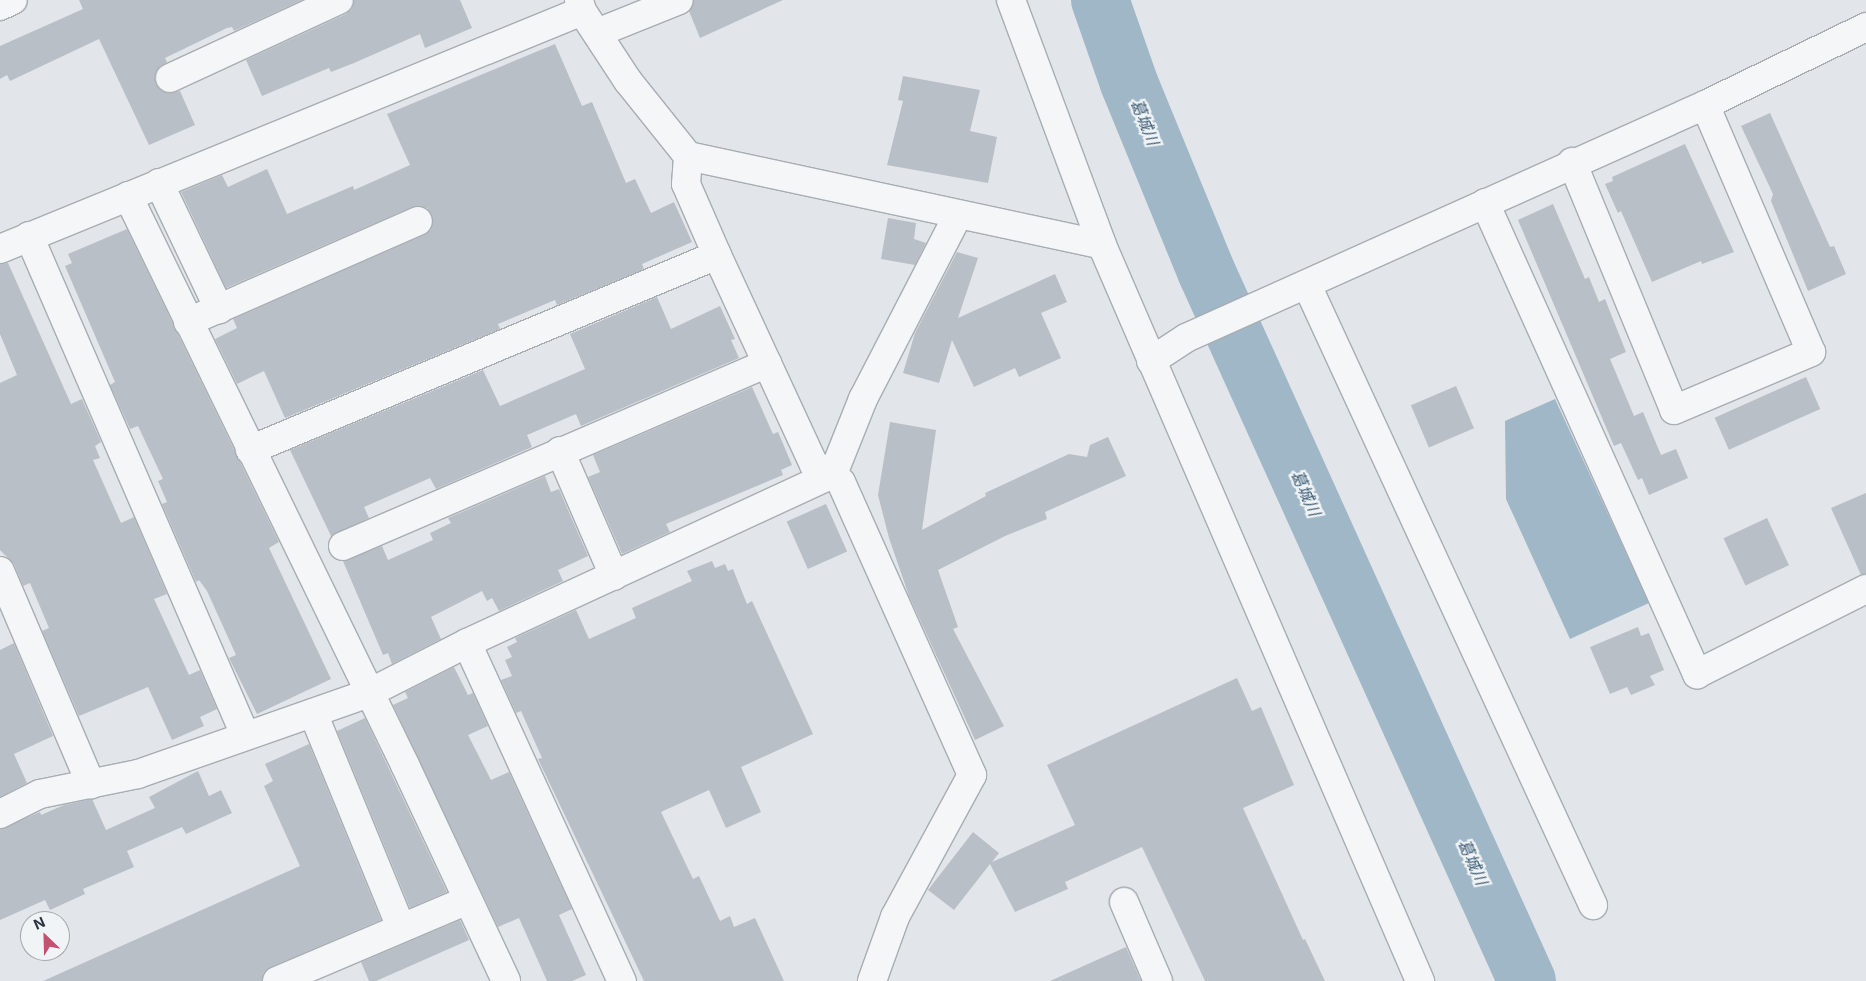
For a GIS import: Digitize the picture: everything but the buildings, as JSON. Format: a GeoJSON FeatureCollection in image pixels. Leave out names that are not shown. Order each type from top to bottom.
{"type":"FeatureCollection","features":[{"type":"Feature","properties":{"kind":"street"},"geometry":{"type":"LineString","coordinates":[[0,6],[13,0]]}},
{"type":"Feature","properties":{"kind":"street"},"geometry":{"type":"LineString","coordinates":[[170,78],[339,0]]}},
{"type":"Feature","properties":{"kind":"street"},"geometry":{"type":"LineString","coordinates":[[0,249],[159,183],[586,15],[679,0]]}},
{"type":"Feature","properties":{"kind":"street"},"geometry":{"type":"LineString","coordinates":[[1011,0],[1102,245],[1420,981]]}},
{"type":"Feature","properties":{"kind":"street"},"geometry":{"type":"LineString","coordinates":[[586,15],[653,116],[688,156],[1102,245]]}},
{"type":"Feature","properties":{"kind":"street"},"geometry":{"type":"LineString","coordinates":[[1151,361],[1186,338],[1300,288],[1572,162],[1704,105],[1866,27]]}},
{"type":"Feature","properties":{"kind":"street"},"geometry":{"type":"LineString","coordinates":[[1572,162],[1674,410],[1812,352],[1704,105]]}},
{"type":"Feature","properties":{"kind":"street"},"geometry":{"type":"LineString","coordinates":[[688,156],[686,184],[766,363],[814,465],[833,474],[841,482],[972,775],[894,917],[872,981]]}},
{"type":"Feature","properties":{"kind":"street"},"geometry":{"type":"LineString","coordinates":[[159,183],[219,309]]}},
{"type":"Feature","properties":{"kind":"street"},"geometry":{"type":"LineString","coordinates":[[128,196],[369,693],[506,981]]}},
{"type":"Feature","properties":{"kind":"street"},"geometry":{"type":"LineString","coordinates":[[1485,203],[1697,674],[1866,589]]}},
{"type":"Feature","properties":{"kind":"street"},"geometry":{"type":"LineString","coordinates":[[0,814],[40,794],[138,774],[369,693],[467,643],[833,474],[863,399],[958,215]]}},
{"type":"Feature","properties":{"kind":"street"},"geometry":{"type":"LineString","coordinates":[[188,322],[418,221]]}},
{"type":"Feature","properties":{"kind":"street"},"geometry":{"type":"LineString","coordinates":[[29,236],[245,735]]}},
{"type":"Feature","properties":{"kind":"street"},"geometry":{"type":"LineString","coordinates":[[250,450],[717,255]]}},
{"type":"Feature","properties":{"kind":"street"},"geometry":{"type":"LineString","coordinates":[[1300,288],[1593,905]]}},
{"type":"Feature","properties":{"kind":"street"},"geometry":{"type":"LineString","coordinates":[[343,546],[766,363]]}},
{"type":"Feature","properties":{"kind":"street"},"geometry":{"type":"LineString","coordinates":[[560,451],[614,576]]}},
{"type":"Feature","properties":{"kind":"street"},"geometry":{"type":"LineString","coordinates":[[0,571],[91,784]]}},
{"type":"Feature","properties":{"kind":"street"},"geometry":{"type":"LineString","coordinates":[[467,643],[622,981]]}},
{"type":"Feature","properties":{"kind":"street"},"geometry":{"type":"LineString","coordinates":[[313,713],[401,928]]}},
{"type":"Feature","properties":{"kind":"street"},"geometry":{"type":"LineString","coordinates":[[277,981],[468,900]]}},
{"type":"Feature","properties":{"kind":"street"},"geometry":{"type":"LineString","coordinates":[[1124,902],[1158,981]]}},
{"type":"Feature","properties":{"kind":"water"},"geometry":{"type":"Polygon","coordinates":[[[1555,399],[1649,603],[1570,639],[1506,499],[1505,421],[1555,399]]]}},
{"type":"Feature","properties":{"kind":"waterway","name":"葛城川"},"geometry":{"type":"LineString","coordinates":[[1100,0],[1129,83],[1207,273],[1527,981]]}}]}
